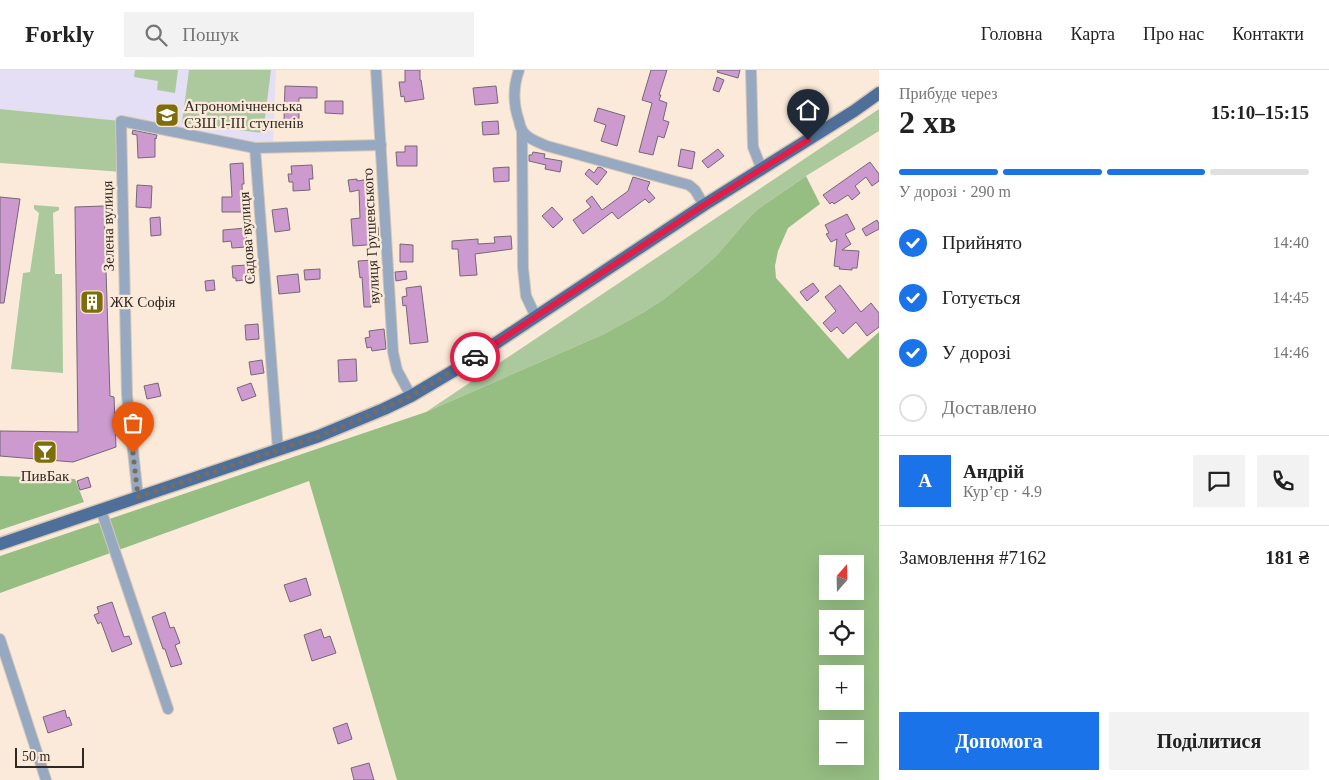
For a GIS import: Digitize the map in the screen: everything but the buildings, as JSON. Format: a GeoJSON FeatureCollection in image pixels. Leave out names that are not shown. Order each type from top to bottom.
{"type":"FeatureCollection","features":[{"type":"Feature","properties":{"kind":"main road"},"geometry":{"type":"LineString","coordinates":[[0,544],[319,436],[411,396],[460,367],[704,205],[762,170],[879,93]]}},
{"type":"Feature","properties":{"kind":"street","name":"вулиця Грушевського"},"geometry":{"type":"LineString","coordinates":[[376,70],[393,352],[397,370],[411,396]]}},
{"type":"Feature","properties":{"kind":"street"},"geometry":{"type":"LineString","coordinates":[[518,70],[514,102],[522,131],[523,268],[526,296],[536,317]]}},
{"type":"Feature","properties":{"kind":"street"},"geometry":{"type":"LineString","coordinates":[[751,70],[753,147],[762,170]]}},
{"type":"Feature","properties":{"kind":"street","name":"Зелена вулиця"},"geometry":{"type":"LineString","coordinates":[[138,497],[127,396],[121,121],[255,148]]}},
{"type":"Feature","properties":{"kind":"street"},"geometry":{"type":"LineString","coordinates":[[522,131],[527,136],[546,146],[689,185],[695,190],[704,205]]}},
{"type":"Feature","properties":{"kind":"street"},"geometry":{"type":"LineString","coordinates":[[255,148],[380,145]]}},
{"type":"Feature","properties":{"kind":"street","name":"Садова вулиця"},"geometry":{"type":"LineString","coordinates":[[255,148],[278,450]]}},
{"type":"Feature","properties":{"kind":"street"},"geometry":{"type":"LineString","coordinates":[[101,510],[168,708]]}},
{"type":"Feature","properties":{"kind":"street"},"geometry":{"type":"LineString","coordinates":[[0,639],[46,780]]}},
{"type":"Feature","properties":{"kind":"shaded area","name":"Агрономічненська СЗШ І-ІІІ ступенів"},"geometry":{"type":"Polygon","coordinates":[[[0,70],[276,70],[273,144],[255,148],[121,121],[0,109],[0,70]]]}},
{"type":"Feature","properties":{"kind":"green space"},"geometry":{"type":"Polygon","coordinates":[[[135,70],[178,70],[175,93],[157,90],[158,81],[134,77],[135,70]]]}},
{"type":"Feature","properties":{"kind":"green space"},"geometry":{"type":"Polygon","coordinates":[[[189,70],[271,70],[263,133],[182,123],[189,70]]]}},
{"type":"Feature","properties":{"kind":"green space"},"geometry":{"type":"Polygon","coordinates":[[[0,109],[121,121],[122,172],[0,163],[0,109]]]}},
{"type":"Feature","properties":{"kind":"green space"},"geometry":{"type":"Polygon","coordinates":[[[879,109],[879,131],[806,176],[758,209],[716,256],[664,299],[604,334],[426,412],[879,109]]]}},
{"type":"Feature","properties":{"kind":"green space"},"geometry":{"type":"Polygon","coordinates":[[[806,176],[820,204],[788,228],[778,251],[775,266],[776,278],[848,359],[879,332],[879,780],[397,780],[309,481],[0,593],[0,556],[426,412],[604,334],[664,299],[716,256],[758,209],[806,176]]]}},
{"type":"Feature","properties":{"kind":"green space"},"geometry":{"type":"Polygon","coordinates":[[[34,205],[59,207],[59,210],[53,213],[55,274],[62,274],[63,373],[11,369],[23,273],[30,272],[39,213],[34,209],[34,205]]]}},
{"type":"Feature","properties":{"kind":"green space"},"geometry":{"type":"Polygon","coordinates":[[[0,476],[75,479],[84,502],[0,530],[0,476]]]}},
{"type":"Feature","properties":{"kind":"way so far"},"geometry":{"type":"LineString","coordinates":[[133,453],[138,497],[319,436],[356,421],[411,396],[475,357]]}},
{"type":"Feature","properties":{"kind":"place","name":"Агрономічненська СЗШ І-ІІІ ступенів"},"geometry":{"type":"Point","coordinates":[167,115]}},
{"type":"Feature","properties":{"kind":"place","name":"ЖК Софія"},"geometry":{"type":"Point","coordinates":[92,302]}},
{"type":"Feature","properties":{"kind":"place","name":"ПивБак"},"geometry":{"type":"Point","coordinates":[45,452]}},
{"type":"Feature","properties":{"kind":"route"},"geometry":{"type":"LineString","coordinates":[[475,357],[704,205],[808,140]]}}]}
